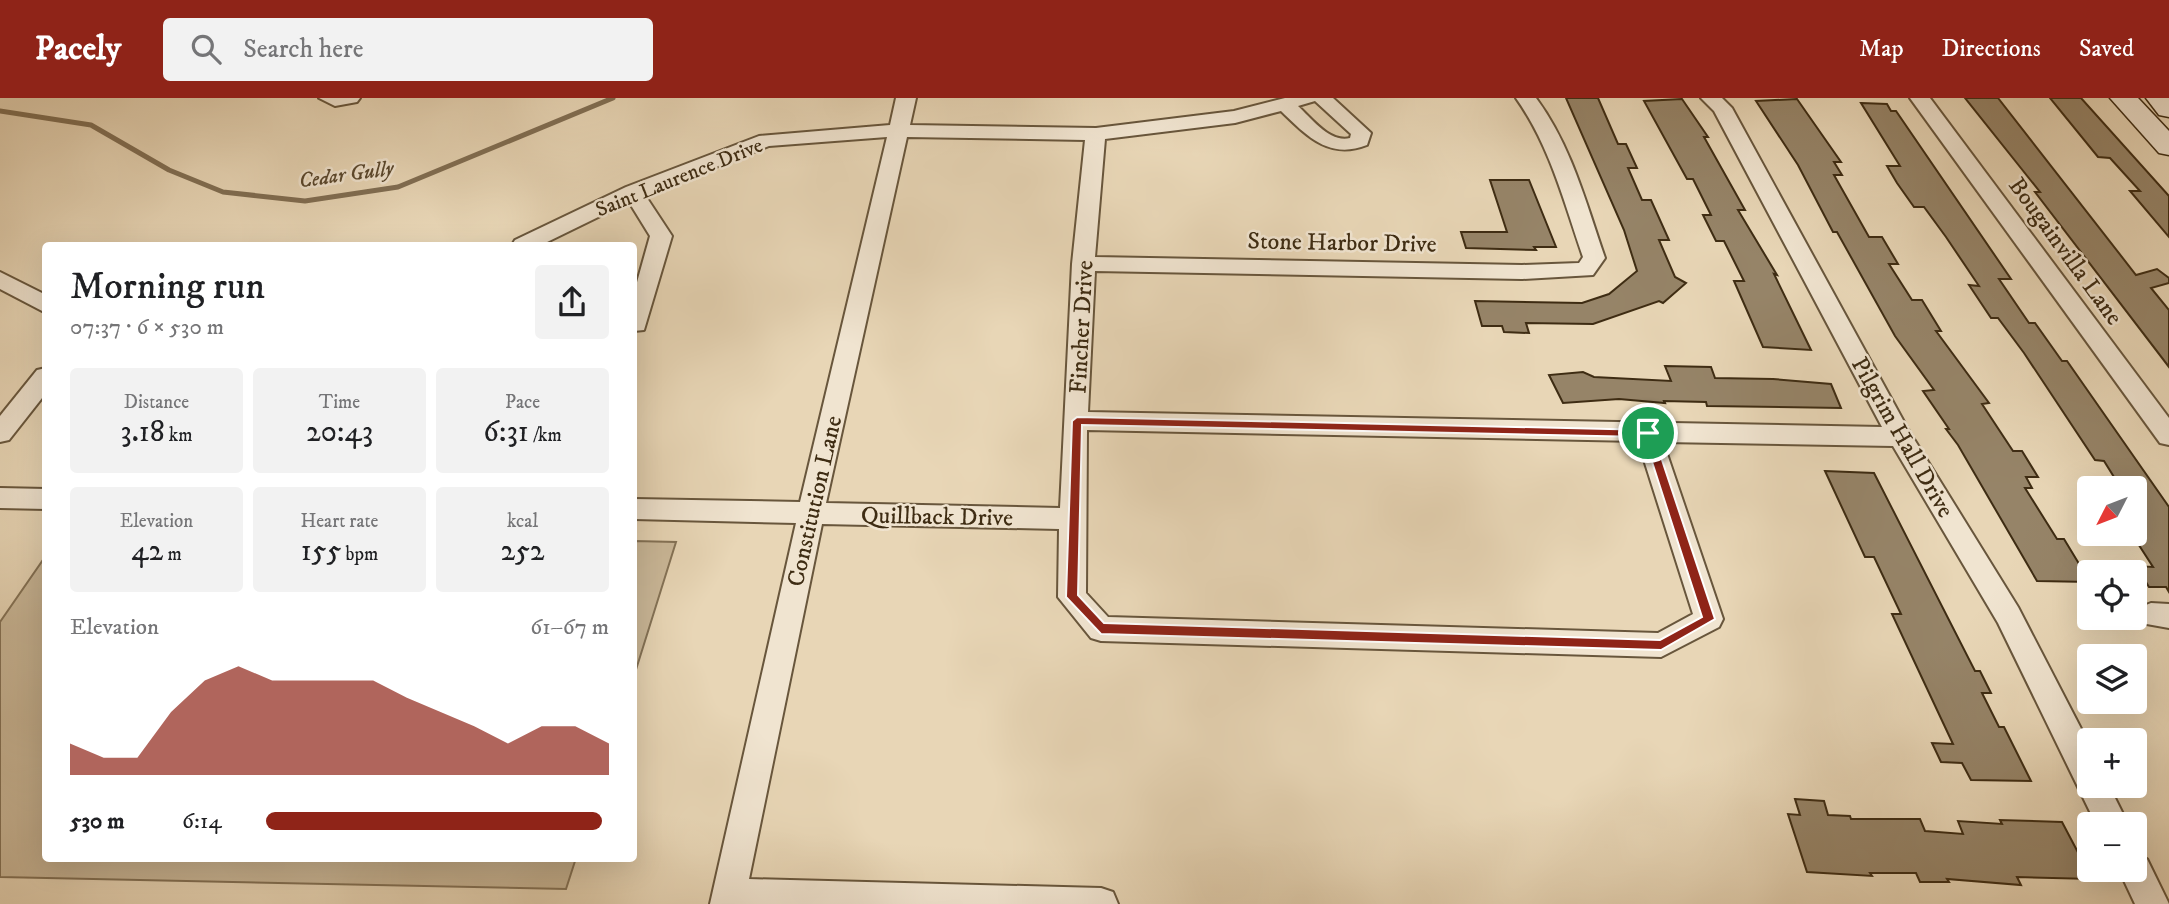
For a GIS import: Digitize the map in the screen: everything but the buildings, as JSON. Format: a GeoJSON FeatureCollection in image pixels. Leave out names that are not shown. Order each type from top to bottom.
{"type":"FeatureCollection","features":[{"type":"Feature","properties":{"kind":"main road"},"geometry":{"type":"LineString","coordinates":[[2123,98],[2169,147]]}},
{"type":"Feature","properties":{"kind":"main road"},"geometry":{"type":"LineString","coordinates":[[2159,98],[2169,109]]}},
{"type":"Feature","properties":{"kind":"street"},"geometry":{"type":"LineString","coordinates":[[329,98],[349,98]]}},
{"type":"Feature","properties":{"kind":"street","name":"Constitution Lane"},"geometry":{"type":"LineString","coordinates":[[728,900],[811,513],[906,98]]}},
{"type":"Feature","properties":{"kind":"street","name":"Saint Laurence Drive"},"geometry":{"type":"LineString","coordinates":[[529,242],[633,192],[766,140],[899,131],[1097,134],[1176,127],[1286,105],[1307,98]]}},
{"type":"Feature","properties":{"kind":"street"},"geometry":{"type":"LineString","coordinates":[[1286,105],[1328,142],[1341,146],[1360,141],[1361,133],[1322,98]]}},
{"type":"Feature","properties":{"kind":"street","name":"Stone Harbor Drive"},"geometry":{"type":"LineString","coordinates":[[1083,264],[1522,272],[1585,270],[1594,258],[1557,158],[1537,111],[1526,98]]}},
{"type":"Feature","properties":{"kind":"street","name":"Pilgrim Hall Drive"},"geometry":{"type":"LineString","coordinates":[[1712,98],[1722,108],[1900,438],[2008,615],[2077,753]]}},
{"type":"Feature","properties":{"kind":"street","name":"Bougainvilla Lane"},"geometry":{"type":"LineString","coordinates":[[1920,98],[2169,436]]}},
{"type":"Feature","properties":{"kind":"street","name":"Fincher Drive"},"geometry":{"type":"LineString","coordinates":[[1097,134],[1083,264],[1072,519],[1072,597],[1101,629],[1661,645],[1709,619],[1648,433]]}},
{"type":"Feature","properties":{"kind":"street"},"geometry":{"type":"LineString","coordinates":[[633,192],[661,236],[637,320]]}},
{"type":"Feature","properties":{"kind":"street"},"geometry":{"type":"LineString","coordinates":[[0,279],[42,303]]}},
{"type":"Feature","properties":{"kind":"street"},"geometry":{"type":"LineString","coordinates":[[0,433],[42,381]]}},
{"type":"Feature","properties":{"kind":"street"},"geometry":{"type":"LineString","coordinates":[[1077,421],[1900,438]]}},
{"type":"Feature","properties":{"kind":"street"},"geometry":{"type":"LineString","coordinates":[[0,498],[42,499]]}},
{"type":"Feature","properties":{"kind":"street","name":"Quillback Drive"},"geometry":{"type":"LineString","coordinates":[[637,509],[1072,519]]}},
{"type":"Feature","properties":{"kind":"street"},"geometry":{"type":"LineString","coordinates":[[2141,882],[2152,904]]}},
{"type":"Feature","properties":{"kind":"street"},"geometry":{"type":"LineString","coordinates":[[728,900],[1101,904]]}},
{"type":"Feature","properties":{"kind":"shaded area"},"geometry":{"type":"Polygon","coordinates":[[[637,541],[676,542],[637,666],[637,541]]]}},
{"type":"Feature","properties":{"kind":"shaded area"},"geometry":{"type":"Polygon","coordinates":[[[42,561],[42,862],[575,862],[566,889],[0,877],[0,622],[42,561]]]}},
{"type":"Feature","properties":{"kind":"waterway","name":"Cedar Gully"},"geometry":{"type":"LineString","coordinates":[[0,111],[91,125],[169,170],[223,192],[305,201],[398,187],[613,98]]}},
{"type":"Feature","properties":{"kind":"route"},"geometry":{"type":"LineString","coordinates":[[1077,421],[1648,433],[1709,619],[1661,645],[1101,629],[1072,597],[1072,519],[1077,421]]}}]}
